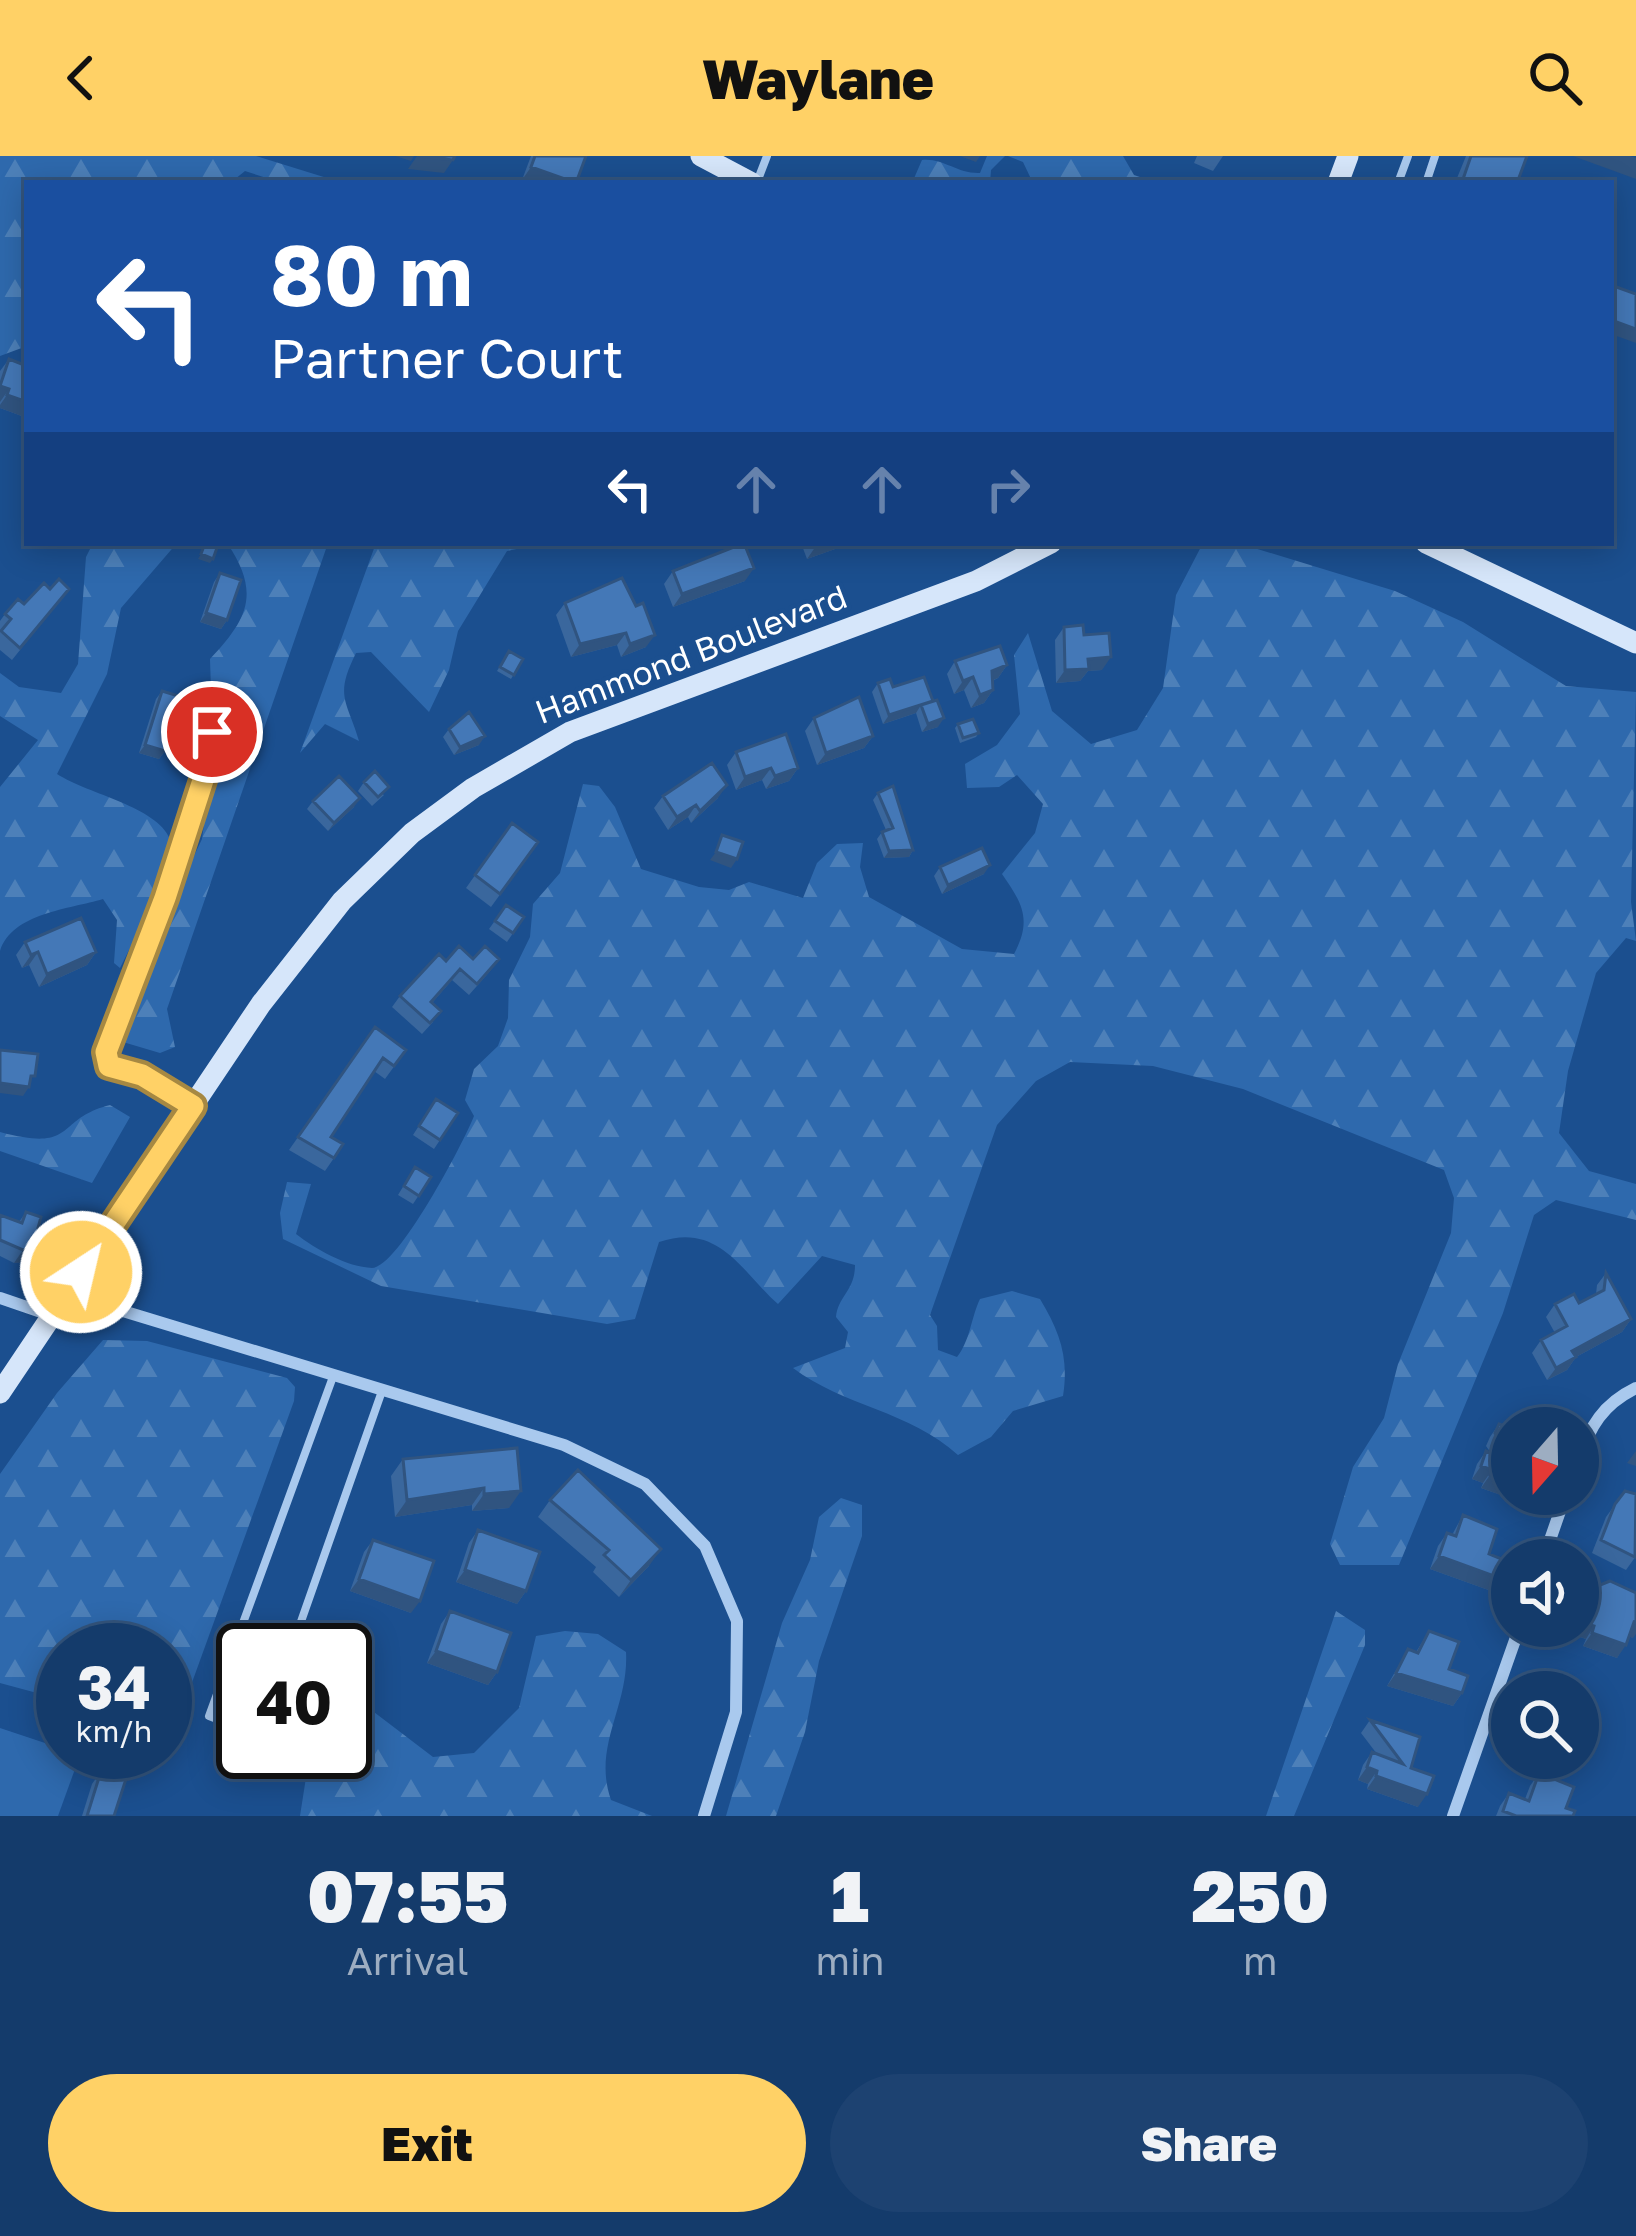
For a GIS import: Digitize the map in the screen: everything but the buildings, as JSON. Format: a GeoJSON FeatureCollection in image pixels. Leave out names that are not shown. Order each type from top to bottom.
{"type":"FeatureCollection","features":[{"type":"Feature","properties":{"kind":"street"},"geometry":{"type":"LineString","coordinates":[[700,156],[748,180]]}},
{"type":"Feature","properties":{"kind":"street","name":"Hammond Boulevard"},"geometry":{"type":"LineString","coordinates":[[0,1393],[262,1004],[342,901],[412,833],[473,788],[570,731],[976,580],[1045,546]]}},
{"type":"Feature","properties":{"kind":"street"},"geometry":{"type":"LineString","coordinates":[[1432,546],[1636,643]]}},
{"type":"Feature","properties":{"kind":"street"},"geometry":{"type":"LineString","coordinates":[[105,1066],[142,1075],[193,1106]]}},
{"type":"Feature","properties":{"kind":"street"},"geometry":{"type":"LineString","coordinates":[[65,1294],[564,1445],[645,1484],[705,1546],[736,1621],[736,1712],[704,1816]]}},
{"type":"Feature","properties":{"kind":"street"},"geometry":{"type":"LineString","coordinates":[[0,1298],[50,1315]]}},
{"type":"Feature","properties":{"kind":"street"},"geometry":{"type":"LineString","coordinates":[[1599,1416],[1610,1402],[1636,1388]]}},
{"type":"Feature","properties":{"kind":"street"},"geometry":{"type":"LineString","coordinates":[[1453,1816],[1513,1647]]}},
{"type":"Feature","properties":{"kind":"lane"},"geometry":{"type":"LineString","coordinates":[[105,1066],[108,1041],[165,898],[205,774],[212,732]]}},
{"type":"Feature","properties":{"kind":"lane"},"geometry":{"type":"LineString","coordinates":[[242,1623],[334,1372]]}},
{"type":"Feature","properties":{"kind":"lane"},"geometry":{"type":"LineString","coordinates":[[300,1623],[383,1388]]}},
{"type":"Feature","properties":{"kind":"lane"},"geometry":{"type":"LineString","coordinates":[[216,1694],[208,1716],[216,1719]]}},
{"type":"Feature","properties":{"kind":"green space"},"geometry":{"type":"Polygon","coordinates":[[[0,156],[256,156],[333,180],[273,180],[245,171],[234,180],[24,180],[24,347],[0,356],[0,156]]]}},
{"type":"Feature","properties":{"kind":"green space"},"geometry":{"type":"Polygon","coordinates":[[[987,156],[1005,156],[991,170],[990,180],[913,180],[922,160],[980,173],[987,156]]]}},
{"type":"Feature","properties":{"kind":"green space"},"geometry":{"type":"Polygon","coordinates":[[[1008,156],[1123,156],[1134,175],[1148,180],[1032,180],[1023,162],[1008,156]]]}},
{"type":"Feature","properties":{"kind":"green space"},"geometry":{"type":"Polygon","coordinates":[[[92,546],[174,546],[121,608],[107,674],[57,774],[137,809],[170,839],[142,924],[120,968],[114,963],[117,920],[103,899],[29,920],[7,938],[0,951],[0,787],[38,740],[0,716],[0,673],[19,687],[61,693],[78,664],[86,557],[92,546]]]}},
{"type":"Feature","properties":{"kind":"green space"},"geometry":{"type":"Polygon","coordinates":[[[229,546],[327,546],[167,1009],[175,1047],[160,1053],[123,1042],[148,954],[202,839],[219,714],[211,689],[210,659],[233,631],[246,605],[238,561],[229,546]]]}},
{"type":"Feature","properties":{"kind":"green space"},"geometry":{"type":"Polygon","coordinates":[[[375,546],[531,546],[507,551],[458,631],[449,670],[429,712],[371,652],[356,653],[344,689],[359,741],[325,724],[300,753],[375,546]]]}},
{"type":"Feature","properties":{"kind":"green space"},"geometry":{"type":"Polygon","coordinates":[[[1201,546],[1248,546],[1395,591],[1463,622],[1566,686],[1636,692],[1631,902],[1636,941],[1626,938],[1596,973],[1568,1071],[1559,1133],[1589,1171],[1636,1184],[1636,1220],[1556,1200],[1534,1215],[1503,1313],[1399,1565],[1340,1565],[1330,1544],[1353,1467],[1384,1418],[1398,1364],[1451,1233],[1454,1198],[1444,1170],[1243,1089],[1153,1066],[1070,1062],[1036,1081],[997,1125],[930,1315],[937,1326],[938,1350],[957,1357],[980,1299],[1012,1291],[1040,1299],[1061,1346],[1063,1396],[1013,1411],[991,1437],[958,1455],[919,1428],[793,1368],[845,1348],[848,1332],[836,1317],[855,1265],[822,1256],[778,1304],[714,1244],[680,1237],[659,1242],[635,1319],[607,1324],[381,1286],[283,1239],[280,1213],[287,1182],[311,1184],[296,1234],[342,1261],[372,1268],[383,1263],[413,1227],[474,1116],[465,1100],[474,1069],[498,1046],[508,1018],[509,980],[530,937],[533,904],[560,873],[583,784],[599,786],[615,807],[641,869],[699,887],[729,890],[749,882],[803,898],[817,863],[837,844],[863,843],[860,867],[869,897],[962,949],[1014,954],[1023,931],[1023,912],[1002,874],[1035,833],[1043,804],[1017,775],[999,787],[967,788],[965,764],[997,745],[1020,714],[1014,655],[1028,633],[1052,711],[1091,744],[1137,730],[1163,688],[1176,595],[1201,546]]]}},
{"type":"Feature","properties":{"kind":"green space"},"geometry":{"type":"Polygon","coordinates":[[[110,1105],[130,1117],[92,1183],[0,1151],[0,1132],[42,1139],[110,1105]]]}},
{"type":"Feature","properties":{"kind":"green space"},"geometry":{"type":"Polygon","coordinates":[[[103,1340],[147,1341],[287,1378],[295,1387],[294,1401],[192,1682],[192,1623],[36,1623],[36,1693],[0,1683],[0,1474],[57,1393],[103,1340]]]}},
{"type":"Feature","properties":{"kind":"green space"},"geometry":{"type":"Polygon","coordinates":[[[841,1498],[862,1505],[862,1536],[819,1661],[805,1732],[776,1816],[726,1816],[782,1623],[810,1560],[819,1517],[841,1498]]]}},
{"type":"Feature","properties":{"kind":"green space"},"geometry":{"type":"Polygon","coordinates":[[[1336,1611],[1365,1630],[1365,1645],[1294,1816],[1266,1816],[1336,1611]]]}},
{"type":"Feature","properties":{"kind":"green space"},"geometry":{"type":"Polygon","coordinates":[[[565,1631],[598,1634],[626,1652],[606,1780],[611,1800],[652,1816],[300,1816],[306,1779],[372,1779],[372,1711],[433,1757],[474,1753],[519,1708],[536,1636],[565,1631]]]}},
{"type":"Feature","properties":{"kind":"green space"},"geometry":{"type":"Polygon","coordinates":[[[0,1728],[36,1740],[36,1779],[71,1779],[58,1816],[0,1816],[0,1728]]]}},
{"type":"Feature","properties":{"kind":"route"},"geometry":{"type":"LineString","coordinates":[[81,1272],[193,1106],[142,1075],[109,1066],[106,1052],[165,898],[205,774],[212,732]]}}]}
